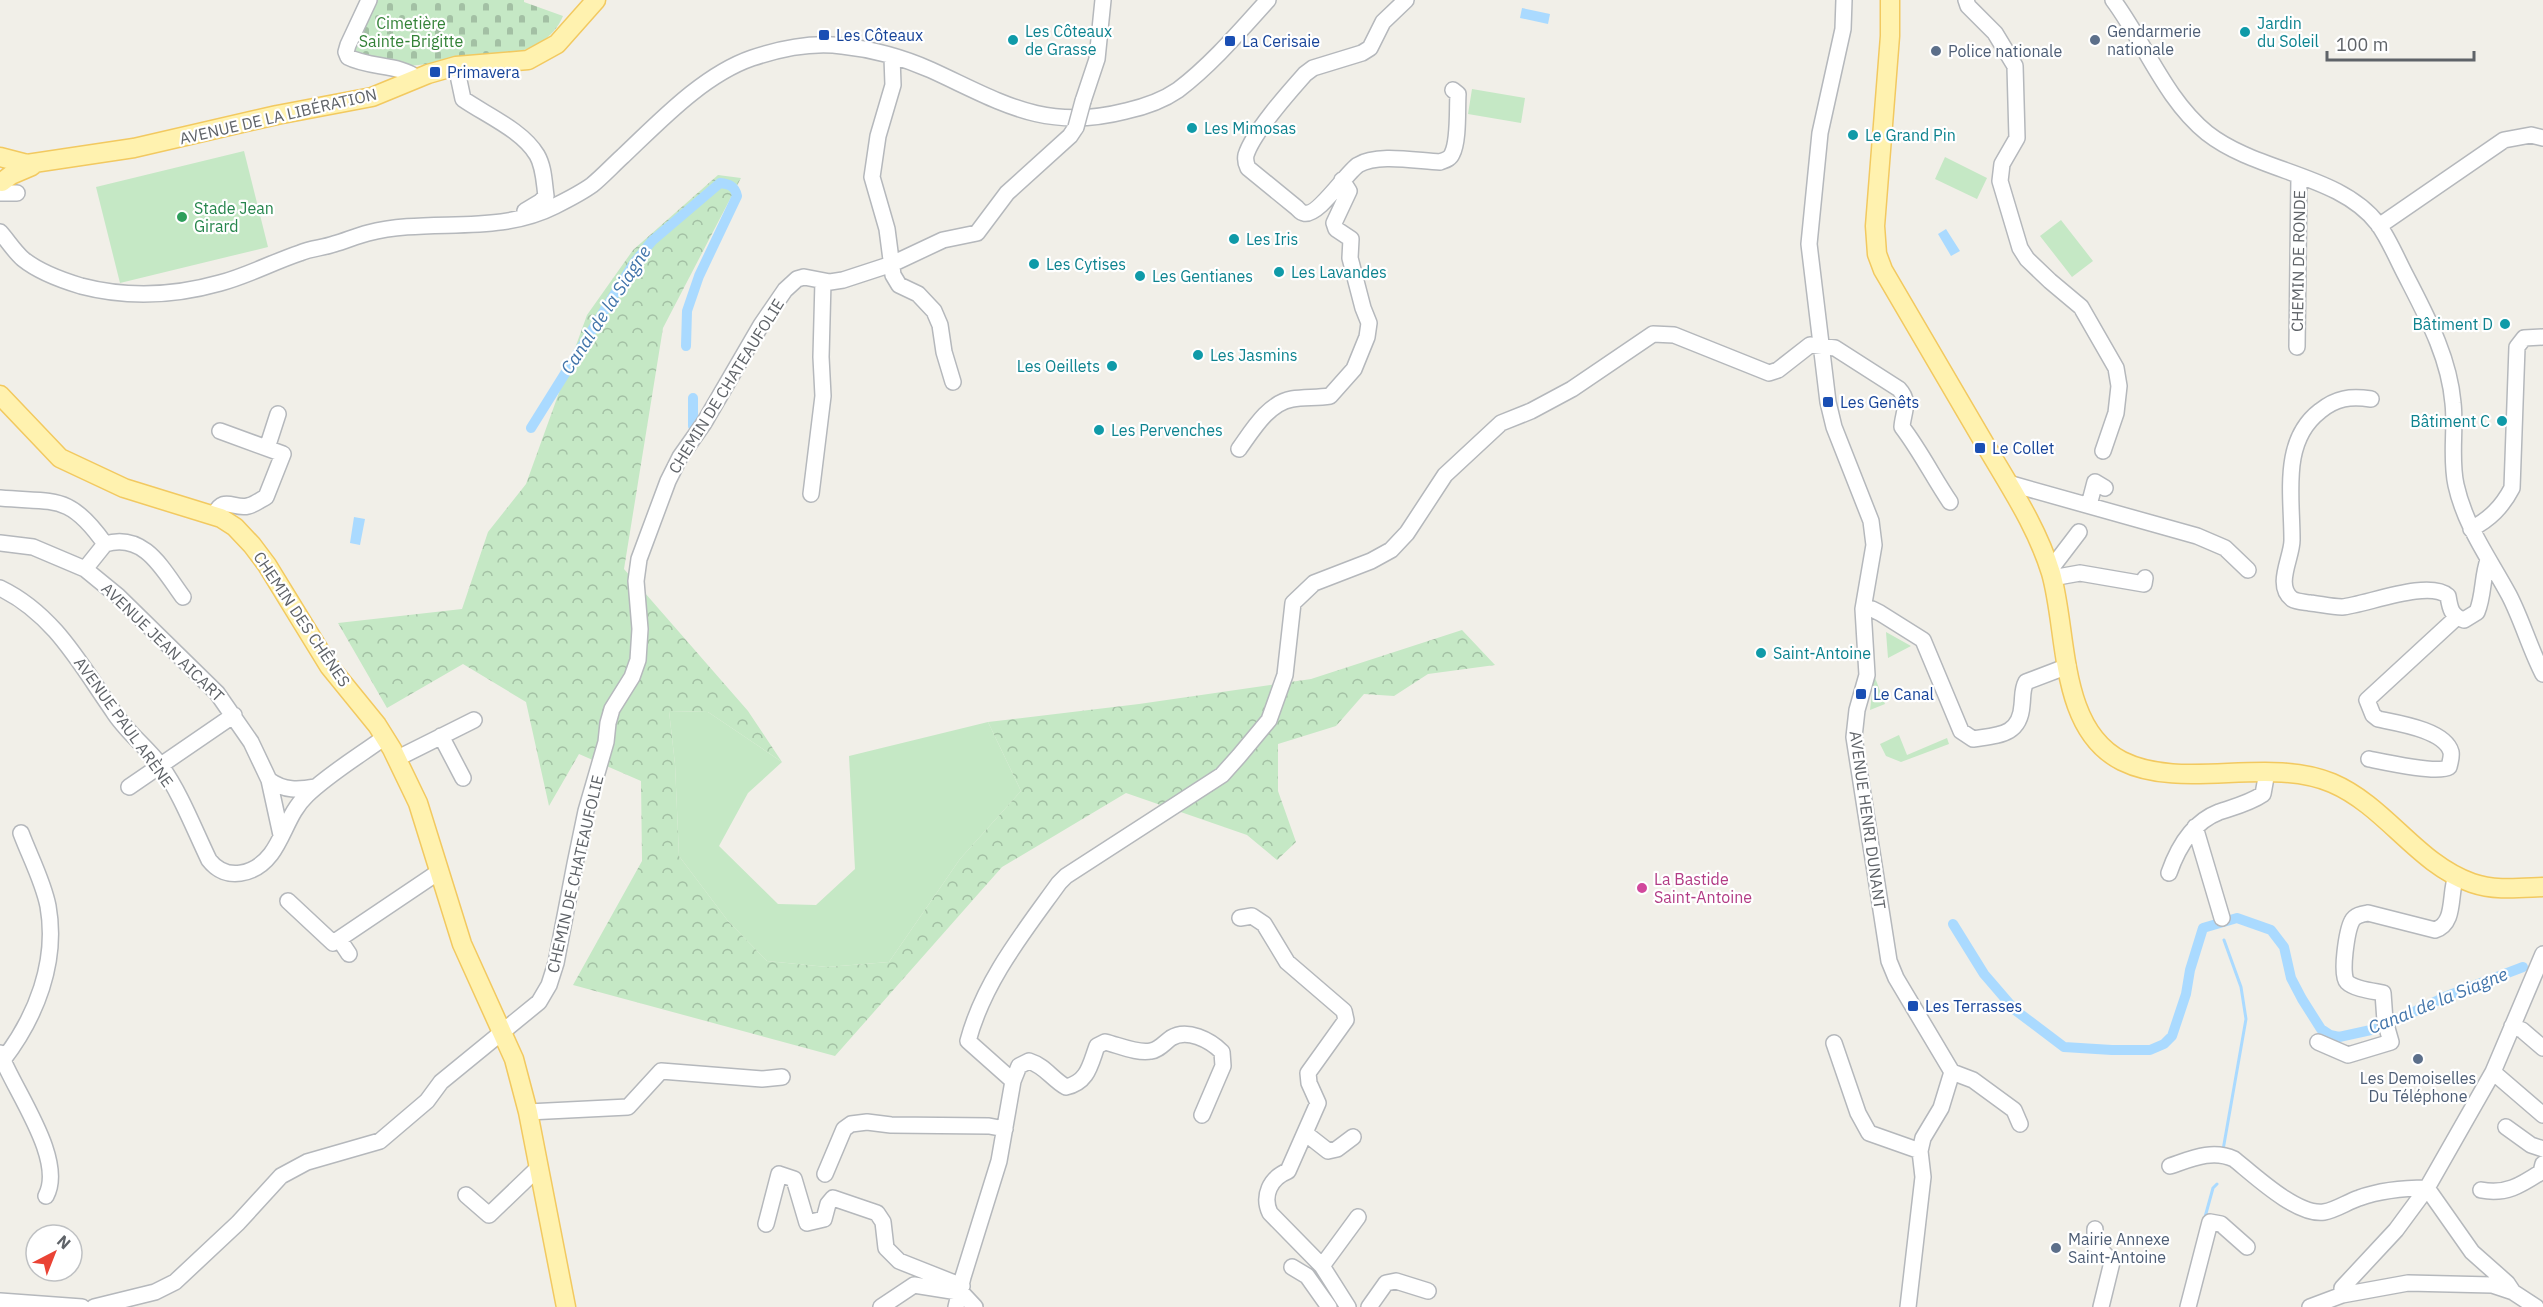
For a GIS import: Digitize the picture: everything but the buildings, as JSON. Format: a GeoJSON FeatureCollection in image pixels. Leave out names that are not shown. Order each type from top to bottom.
{"type":"FeatureCollection","features":[{"type":"Feature","properties":{"kind":"main road","name":"AVENUE DE LA LIBÉRATION"},"geometry":{"type":"LineString","coordinates":[[0,159],[18,163],[40,163],[134,148],[277,115],[372,97],[417,78],[456,66],[517,62],[539,56],[557,44],[596,0]]}},
{"type":"Feature","properties":{"kind":"main road"},"geometry":{"type":"LineString","coordinates":[[1892,2],[1875,226],[1877,254],[1883,270],[2039,539],[2051,574],[2075,702],[2083,722],[2099,745],[2120,760],[2160,772],[2267,772],[2311,776],[2350,792],[2372,807],[2432,860],[2456,876],[2486,887],[2543,887]]}},
{"type":"Feature","properties":{"kind":"main road"},"geometry":{"type":"LineString","coordinates":[[0,159],[5,189]]}},
{"type":"Feature","properties":{"kind":"main road","name":"AVENUE DE LA LIBÉRATION"},"geometry":{"type":"LineString","coordinates":[[5,189],[11,175],[40,163]]}},
{"type":"Feature","properties":{"kind":"main road"},"geometry":{"type":"LineString","coordinates":[[0,395],[60,458],[124,488],[224,520]]}},
{"type":"Feature","properties":{"kind":"main road","name":"CHEMIN DES CHÊNES"},"geometry":{"type":"LineString","coordinates":[[224,520],[252,545],[267,565],[329,666],[385,737],[398,758],[418,803],[462,944],[514,1059],[528,1112],[566,1307]]}},
{"type":"Feature","properties":{"kind":"street"},"geometry":{"type":"LineString","coordinates":[[369,0],[348,45],[346,52],[348,57],[383,68],[404,70],[417,78]]}},
{"type":"Feature","properties":{"kind":"street","name":"CHEMIN DE CHATEAUFOLIE"},"geometry":{"type":"LineString","coordinates":[[94,1307],[155,1292],[175,1282],[238,1223],[280,1176],[307,1161],[380,1141],[427,1101],[441,1082],[539,1002],[549,985],[586,811],[606,742],[612,709],[632,677],[638,660],[640,629],[636,581],[639,559],[668,481],[680,457],[704,423],[760,326],[785,290],[797,279],[804,277],[824,281],[843,280],[892,264],[944,240],[977,233],[1007,193],[1070,136],[1076,127],[1097,59],[1103,0]]}},
{"type":"Feature","properties":{"kind":"street"},"geometry":{"type":"LineString","coordinates":[[2,232],[26,261],[42,271],[71,283],[137,296],[174,293],[221,283],[304,251],[331,246],[368,233],[398,228],[495,223],[531,217],[592,185],[715,75],[756,57],[801,46],[841,45],[928,68],[991,100],[1033,114],[1071,119],[1103,117],[1148,106],[1176,91],[1207,64],[1268,0]]}},
{"type":"Feature","properties":{"kind":"street"},"geometry":{"type":"LineString","coordinates":[[1406,0],[1383,22],[1370,48],[1362,53],[1313,68],[1305,74],[1266,122],[1246,153],[1245,162],[1248,168],[1304,213],[1311,213],[1342,180],[1367,160],[1440,162],[1448,159],[1453,153],[1458,94],[1453,90]]}},
{"type":"Feature","properties":{"kind":"street","name":"AVENUE HENRI DUNANT"},"geometry":{"type":"LineString","coordinates":[[1844,0],[1844,29],[1820,133],[1809,244],[1822,361],[1834,427],[1871,521],[1873,533],[1872,564],[1863,609],[1867,675],[1854,724],[1854,737],[1889,961],[1896,978],[1952,1072]]}},
{"type":"Feature","properties":{"kind":"street"},"geometry":{"type":"LineString","coordinates":[[1966,0],[1968,6],[1995,33],[2015,66],[2017,138],[2002,164],[2000,181],[2020,248],[2027,259],[2081,307],[2116,368],[2119,386],[2116,413],[2103,451]]}},
{"type":"Feature","properties":{"kind":"street"},"geometry":{"type":"LineString","coordinates":[[2113,0],[2172,94],[2190,117],[2208,134],[2259,163],[2299,176],[2354,201],[2379,226],[2433,332],[2448,370],[2454,406],[2456,484],[2471,529],[2510,596],[2543,674]]}},
{"type":"Feature","properties":{"kind":"street"},"geometry":{"type":"LineString","coordinates":[[892,57],[893,85],[878,136],[872,177],[886,229],[893,274],[899,285],[918,294],[934,311],[940,325],[944,352],[954,382]]}},
{"type":"Feature","properties":{"kind":"street"},"geometry":{"type":"LineString","coordinates":[[456,66],[463,99],[510,128],[536,154],[543,172],[546,196],[532,208],[495,223]]}},
{"type":"Feature","properties":{"kind":"street"},"geometry":{"type":"LineString","coordinates":[[2379,226],[2504,140],[2531,135],[2543,138]]}},
{"type":"Feature","properties":{"kind":"street","name":"CHEMIN DE RONDE"},"geometry":{"type":"LineString","coordinates":[[2297,347],[2299,176]]}},
{"type":"Feature","properties":{"kind":"street"},"geometry":{"type":"LineString","coordinates":[[1239,449],[1254,427],[1272,409],[1290,400],[1330,396],[1354,369],[1367,337],[1369,323],[1350,258],[1351,239],[1336,229],[1334,223],[1349,191],[1342,180]]}},
{"type":"Feature","properties":{"kind":"street"},"geometry":{"type":"LineString","coordinates":[[811,494],[823,396],[821,357],[824,281]]}},
{"type":"Feature","properties":{"kind":"street"},"geometry":{"type":"LineString","coordinates":[[1013,1081],[968,1041],[974,1021],[1004,958],[1066,876],[1222,775],[1269,720],[1284,675],[1293,603],[1314,583],[1371,561],[1391,550],[1407,533],[1445,475],[1501,423],[1531,411],[1572,389],[1653,334],[1674,335],[1769,373],[1778,370],[1810,345],[1835,348],[1899,388],[1904,394],[1906,409],[1902,427],[1928,463],[1930,472],[1950,502]]}},
{"type":"Feature","properties":{"kind":"street"},"geometry":{"type":"LineString","coordinates":[[2471,529],[2488,520],[2506,500],[2512,488],[2517,346],[2524,338],[2543,337]]}},
{"type":"Feature","properties":{"kind":"street"},"geometry":{"type":"LineString","coordinates":[[2371,399],[2342,398],[2329,404],[2309,421],[2298,435],[2290,489],[2291,555],[2284,578],[2284,586],[2292,599],[2299,602],[2342,607],[2377,598],[2437,590],[2448,596],[2451,612],[2456,618],[2464,620],[2477,612],[2483,589],[2483,572],[2488,560]]}},
{"type":"Feature","properties":{"kind":"street"},"geometry":{"type":"LineString","coordinates":[[267,448],[278,414]]}},
{"type":"Feature","properties":{"kind":"street"},"geometry":{"type":"LineString","coordinates":[[220,431],[283,454],[266,497],[246,507],[227,503],[217,508],[224,520]]}},
{"type":"Feature","properties":{"kind":"street"},"geometry":{"type":"LineString","coordinates":[[2089,505],[2095,482],[2105,488]]}},
{"type":"Feature","properties":{"kind":"street"},"geometry":{"type":"LineString","coordinates":[[2008,483],[2197,536],[2224,548],[2248,570]]}},
{"type":"Feature","properties":{"kind":"street"},"geometry":{"type":"LineString","coordinates":[[0,498],[50,501],[68,505],[105,544]]}},
{"type":"Feature","properties":{"kind":"street"},"geometry":{"type":"LineString","coordinates":[[2051,574],[2079,532]]}},
{"type":"Feature","properties":{"kind":"street"},"geometry":{"type":"LineString","coordinates":[[86,569],[105,544],[124,542],[143,547],[183,597]]}},
{"type":"Feature","properties":{"kind":"street","name":"AVENUE JEAN AICART"},"geometry":{"type":"LineString","coordinates":[[0,543],[33,547],[86,569],[118,596],[217,693],[234,715],[269,780],[281,835]]}},
{"type":"Feature","properties":{"kind":"street"},"geometry":{"type":"LineString","coordinates":[[2051,574],[2080,573],[2145,584],[2145,578]]}},
{"type":"Feature","properties":{"kind":"street"},"geometry":{"type":"LineString","coordinates":[[2483,589],[2499,578]]}},
{"type":"Feature","properties":{"kind":"street","name":"AVENUE PAUL ARÈNE"},"geometry":{"type":"LineString","coordinates":[[0,588],[49,621],[114,713],[161,766],[180,799],[209,860],[216,869],[237,874],[247,872],[269,856],[281,835]]}},
{"type":"Feature","properties":{"kind":"street"},"geometry":{"type":"LineString","coordinates":[[1863,609],[1872,609],[1923,639],[1961,731],[1973,739],[2003,734],[2011,730],[2018,724],[2022,714],[2026,682],[2068,666]]}},
{"type":"Feature","properties":{"kind":"street"},"geometry":{"type":"LineString","coordinates":[[2369,759],[2403,766],[2424,766],[2435,770],[2445,770],[2450,767],[2451,754],[2448,746],[2420,729],[2378,719],[2373,716],[2367,700],[2456,618]]}},
{"type":"Feature","properties":{"kind":"street"},"geometry":{"type":"LineString","coordinates":[[129,787],[234,715]]}},
{"type":"Feature","properties":{"kind":"street"},"geometry":{"type":"LineString","coordinates":[[398,758],[474,720]]}},
{"type":"Feature","properties":{"kind":"street"},"geometry":{"type":"LineString","coordinates":[[441,736],[463,778]]}},
{"type":"Feature","properties":{"kind":"street"},"geometry":{"type":"LineString","coordinates":[[281,835],[295,809],[316,787],[385,737]]}},
{"type":"Feature","properties":{"kind":"street"},"geometry":{"type":"LineString","coordinates":[[2169,873],[2174,859],[2195,827],[2216,814],[2256,799],[2263,794],[2267,772]]}},
{"type":"Feature","properties":{"kind":"street"},"geometry":{"type":"LineString","coordinates":[[269,780],[279,788],[292,790],[316,787]]}},
{"type":"Feature","properties":{"kind":"street"},"geometry":{"type":"LineString","coordinates":[[2195,827],[2222,918]]}},
{"type":"Feature","properties":{"kind":"street"},"geometry":{"type":"LineString","coordinates":[[21,833],[48,906],[48,956],[35,1008],[18,1040],[1,1057],[29,1112],[46,1154],[51,1170],[46,1196]]}},
{"type":"Feature","properties":{"kind":"street"},"geometry":{"type":"LineString","coordinates":[[288,901],[333,943],[440,872]]}},
{"type":"Feature","properties":{"kind":"street"},"geometry":{"type":"LineString","coordinates":[[2318,1042],[2348,1055],[2391,1042],[2386,1026],[2383,993],[2349,984],[2344,978],[2343,970],[2352,921],[2360,914],[2368,913],[2435,930],[2442,928],[2448,922],[2456,876]]}},
{"type":"Feature","properties":{"kind":"street"},"geometry":{"type":"LineString","coordinates":[[1240,918],[1252,916],[1264,924],[1287,962],[1344,1011],[1346,1020],[1308,1073],[1309,1083],[1318,1103],[1288,1171],[1280,1174],[1268,1189],[1265,1202],[1270,1213],[1322,1266],[1348,1307]]}},
{"type":"Feature","properties":{"kind":"street"},"geometry":{"type":"LineString","coordinates":[[339,939],[349,954]]}},
{"type":"Feature","properties":{"kind":"street"},"geometry":{"type":"LineString","coordinates":[[2342,1295],[2342,1288],[2396,1230],[2427,1188],[2493,1072],[2543,954]]}},
{"type":"Feature","properties":{"kind":"street"},"geometry":{"type":"LineString","coordinates":[[2512,1026],[2522,1030],[2543,1048]]}},
{"type":"Feature","properties":{"kind":"street"},"geometry":{"type":"LineString","coordinates":[[960,1295],[999,1161],[1013,1081],[1019,1066],[1029,1061],[1041,1065],[1055,1081],[1066,1087],[1075,1085],[1086,1077],[1097,1046],[1104,1042],[1149,1052],[1156,1050],[1173,1036],[1188,1034],[1212,1042],[1222,1052],[1223,1066],[1202,1114]]}},
{"type":"Feature","properties":{"kind":"street"},"geometry":{"type":"LineString","coordinates":[[1834,1043],[1858,1113],[1869,1133],[1920,1151]]}},
{"type":"Feature","properties":{"kind":"street"},"geometry":{"type":"LineString","coordinates":[[528,1112],[628,1107],[661,1071],[762,1079],[782,1077]]}},
{"type":"Feature","properties":{"kind":"street"},"geometry":{"type":"LineString","coordinates":[[1908,1307],[1923,1177],[1920,1151],[1923,1138],[1941,1108],[1952,1072],[1973,1080],[2014,1110],[2020,1124]]}},
{"type":"Feature","properties":{"kind":"street"},"geometry":{"type":"LineString","coordinates":[[2493,1072],[2543,1115]]}},
{"type":"Feature","properties":{"kind":"street"},"geometry":{"type":"LineString","coordinates":[[825,1174],[844,1129],[851,1124],[867,1122],[891,1125],[989,1126],[1005,1129]]}},
{"type":"Feature","properties":{"kind":"street"},"geometry":{"type":"LineString","coordinates":[[2506,1127],[2531,1145],[2543,1149]]}},
{"type":"Feature","properties":{"kind":"street"},"geometry":{"type":"LineString","coordinates":[[1305,1133],[1328,1151],[1337,1149],[1353,1137]]}},
{"type":"Feature","properties":{"kind":"street"},"geometry":{"type":"LineString","coordinates":[[2170,1166],[2205,1155],[2225,1155],[2234,1159],[2284,1198],[2316,1212],[2332,1210],[2358,1198],[2387,1191],[2427,1188]]}},
{"type":"Feature","properties":{"kind":"street"},"geometry":{"type":"LineString","coordinates":[[466,1195],[489,1215],[539,1167]]}},
{"type":"Feature","properties":{"kind":"street"},"geometry":{"type":"LineString","coordinates":[[2481,1190],[2500,1192],[2514,1189],[2542,1170]]}},
{"type":"Feature","properties":{"kind":"street"},"geometry":{"type":"LineString","coordinates":[[766,1224],[779,1174],[788,1175],[794,1179],[807,1223],[824,1220],[828,1204],[833,1198],[877,1213],[883,1222],[886,1248],[899,1261],[960,1295],[975,1307]]}},
{"type":"Feature","properties":{"kind":"street"},"geometry":{"type":"LineString","coordinates":[[2427,1188],[2472,1251],[2507,1283],[2513,1292]]}},
{"type":"Feature","properties":{"kind":"street"},"geometry":{"type":"LineString","coordinates":[[1322,1266],[1358,1216]]}},
{"type":"Feature","properties":{"kind":"street"},"geometry":{"type":"LineString","coordinates":[[2188,1307],[2210,1222],[2221,1224],[2247,1247]]}},
{"type":"Feature","properties":{"kind":"street"},"geometry":{"type":"LineString","coordinates":[[2095,1229],[2095,1244],[2112,1262],[2100,1307]]}},
{"type":"Feature","properties":{"kind":"street"},"geometry":{"type":"LineString","coordinates":[[1292,1267],[1307,1276],[1329,1307]]}},
{"type":"Feature","properties":{"kind":"street"},"geometry":{"type":"LineString","coordinates":[[1373,1306],[1386,1283],[1396,1281],[1428,1291]]}},
{"type":"Feature","properties":{"kind":"street"},"geometry":{"type":"LineString","coordinates":[[2310,1307],[2342,1295],[2408,1283],[2492,1285],[2513,1292],[2536,1307]]}},
{"type":"Feature","properties":{"kind":"street"},"geometry":{"type":"LineString","coordinates":[[881,1307],[914,1285],[960,1295]]}},
{"type":"Feature","properties":{"kind":"street"},"geometry":{"type":"LineString","coordinates":[[0,1301],[82,1307]]}},
{"type":"Feature","properties":{"kind":"green space","name":"Cimetière Sainte-Brigitte"},"geometry":{"type":"Polygon","coordinates":[[[373,0],[524,0],[524,2],[563,16],[543,41],[513,53],[394,66],[378,63],[352,51],[373,0]]]}},
{"type":"Feature","properties":{"kind":"green space"},"geometry":{"type":"Polygon","coordinates":[[[1472,89],[1525,98],[1521,123],[1468,114],[1472,89]]]}},
{"type":"Feature","properties":{"kind":"green space","name":"Stade Jean Girard"},"geometry":{"type":"Polygon","coordinates":[[[244,151],[268,247],[120,283],[96,187],[244,151]]]}},
{"type":"Feature","properties":{"kind":"green space"},"geometry":{"type":"Polygon","coordinates":[[[1945,157],[1987,178],[1977,199],[1935,179],[1945,157]]]}},
{"type":"Feature","properties":{"kind":"green space"},"geometry":{"type":"Polygon","coordinates":[[[718,175],[741,178],[663,328],[624,569],[748,711],[782,762],[708,712],[669,711],[675,764],[679,856],[728,921],[767,961],[827,967],[889,962],[960,859],[1021,791],[988,722],[1139,704],[1311,679],[1462,630],[1495,665],[1428,674],[1394,696],[1364,694],[1336,726],[1278,744],[1278,791],[1296,842],[1277,860],[1247,835],[1126,793],[1002,867],[835,1056],[573,985],[642,861],[641,781],[579,754],[549,806],[526,702],[463,664],[387,708],[338,623],[462,609],[488,532],[526,484],[587,315],[633,250],[718,175]]]}},
{"type":"Feature","properties":{"kind":"green space"},"geometry":{"type":"Polygon","coordinates":[[[2061,220],[2093,261],[2072,277],[2040,236],[2061,220]]]}},
{"type":"Feature","properties":{"kind":"green space"},"geometry":{"type":"Polygon","coordinates":[[[1886,632],[1911,646],[1888,658],[1886,632]]]}},
{"type":"Feature","properties":{"kind":"green space"},"geometry":{"type":"Polygon","coordinates":[[[1874,675],[1885,704],[1870,710],[1874,675]]]}},
{"type":"Feature","properties":{"kind":"green space"},"geometry":{"type":"Polygon","coordinates":[[[669,711],[708,712],[782,762],[748,793],[719,846],[778,904],[816,905],[855,869],[849,756],[988,722],[1021,791],[960,859],[889,962],[827,967],[767,961],[728,921],[679,856],[675,764],[669,711]]]}},
{"type":"Feature","properties":{"kind":"green space"},"geometry":{"type":"Polygon","coordinates":[[[1899,735],[1907,755],[1947,738],[1949,744],[1901,762],[1886,756],[1880,744],[1899,735]]]}},
{"type":"Feature","properties":{"kind":"water"},"geometry":{"type":"Polygon","coordinates":[[[1522,8],[1550,14],[1548,24],[1520,18],[1522,8]]]}},
{"type":"Feature","properties":{"kind":"water"},"geometry":{"type":"Polygon","coordinates":[[[1946,229],[1960,251],[1951,256],[1938,234],[1946,229]]]}},
{"type":"Feature","properties":{"kind":"water"},"geometry":{"type":"Polygon","coordinates":[[[354,517],[365,519],[360,545],[350,543],[354,517]]]}},
{"type":"Feature","properties":{"kind":"waterway","name":"Canal de la Siagne"},"geometry":{"type":"LineString","coordinates":[[531,428],[634,263],[652,241],[720,183],[726,184],[733,188],[737,196],[699,276],[687,311],[686,346]]}},
{"type":"Feature","properties":{"kind":"waterway","name":"Canal de la Siagne"},"geometry":{"type":"LineString","coordinates":[[693,398],[693,426]]}},
{"type":"Feature","properties":{"kind":"waterway","name":"Canal de la Siagne"},"geometry":{"type":"LineString","coordinates":[[1953,924],[1984,974],[2015,1010],[2064,1047],[2150,1050],[2164,1044],[2172,1036],[2186,994],[2190,970],[2203,928],[2237,918],[2271,930],[2284,947],[2291,978],[2321,1029],[2330,1035],[2339,1037],[2380,1028],[2447,996],[2523,967]]}},
{"type":"Feature","properties":{"kind":"waterway"},"geometry":{"type":"LineString","coordinates":[[2223,1150],[2246,1019],[2241,987],[2224,940]]}},
{"type":"Feature","properties":{"kind":"waterway"},"geometry":{"type":"LineString","coordinates":[[2205,1217],[2213,1188],[2217,1184]]}},
{"type":"Feature","properties":{"kind":"place","name":"Jardin du Soleil"},"geometry":{"type":"Point","coordinates":[2245,32]}},
{"type":"Feature","properties":{"kind":"place","name":"Les Côteaux"},"geometry":{"type":"Point","coordinates":[824,35]}},
{"type":"Feature","properties":{"kind":"place","name":"Les Côteaux de Grasse"},"geometry":{"type":"Point","coordinates":[1013,40]}},
{"type":"Feature","properties":{"kind":"place","name":"Gendarmerie nationale"},"geometry":{"type":"Point","coordinates":[2095,40]}},
{"type":"Feature","properties":{"kind":"place","name":"La Cerisaie"},"geometry":{"type":"Point","coordinates":[1230,41]}},
{"type":"Feature","properties":{"kind":"place","name":"Police nationale"},"geometry":{"type":"Point","coordinates":[1936,51]}},
{"type":"Feature","properties":{"kind":"place","name":"Primavera"},"geometry":{"type":"Point","coordinates":[435,72]}},
{"type":"Feature","properties":{"kind":"place","name":"Les Mimosas"},"geometry":{"type":"Point","coordinates":[1192,128]}},
{"type":"Feature","properties":{"kind":"place","name":"Le Grand Pin"},"geometry":{"type":"Point","coordinates":[1853,135]}},
{"type":"Feature","properties":{"kind":"place","name":"Stade Jean Girard"},"geometry":{"type":"Point","coordinates":[182,217]}},
{"type":"Feature","properties":{"kind":"place","name":"Les Iris"},"geometry":{"type":"Point","coordinates":[1234,239]}},
{"type":"Feature","properties":{"kind":"place","name":"Les Cytises"},"geometry":{"type":"Point","coordinates":[1034,264]}},
{"type":"Feature","properties":{"kind":"place","name":"Les Lavandes"},"geometry":{"type":"Point","coordinates":[1279,272]}},
{"type":"Feature","properties":{"kind":"place","name":"Les Gentianes"},"geometry":{"type":"Point","coordinates":[1140,276]}},
{"type":"Feature","properties":{"kind":"place","name":"Bâtiment D"},"geometry":{"type":"Point","coordinates":[2505,324]}},
{"type":"Feature","properties":{"kind":"place","name":"Les Jasmins"},"geometry":{"type":"Point","coordinates":[1198,355]}},
{"type":"Feature","properties":{"kind":"place","name":"Les Oeillets"},"geometry":{"type":"Point","coordinates":[1112,366]}},
{"type":"Feature","properties":{"kind":"place","name":"Les Genêts"},"geometry":{"type":"Point","coordinates":[1828,402]}},
{"type":"Feature","properties":{"kind":"place","name":"Bâtiment C"},"geometry":{"type":"Point","coordinates":[2502,421]}},
{"type":"Feature","properties":{"kind":"place","name":"Les Pervenches"},"geometry":{"type":"Point","coordinates":[1099,430]}},
{"type":"Feature","properties":{"kind":"place","name":"Le Collet"},"geometry":{"type":"Point","coordinates":[1980,448]}},
{"type":"Feature","properties":{"kind":"place","name":"Saint-Antoine"},"geometry":{"type":"Point","coordinates":[1761,653]}},
{"type":"Feature","properties":{"kind":"place","name":"Le Canal"},"geometry":{"type":"Point","coordinates":[1861,694]}},
{"type":"Feature","properties":{"kind":"place","name":"La Bastide Saint-Antoine"},"geometry":{"type":"Point","coordinates":[1642,888]}},
{"type":"Feature","properties":{"kind":"place","name":"Les Terrasses"},"geometry":{"type":"Point","coordinates":[1913,1006]}},
{"type":"Feature","properties":{"kind":"place","name":"Les Demoiselles Du Téléphone"},"geometry":{"type":"Point","coordinates":[2418,1059]}},
{"type":"Feature","properties":{"kind":"place","name":"Mairie Annexe Saint-Antoine"},"geometry":{"type":"Point","coordinates":[2056,1248]}}]}
